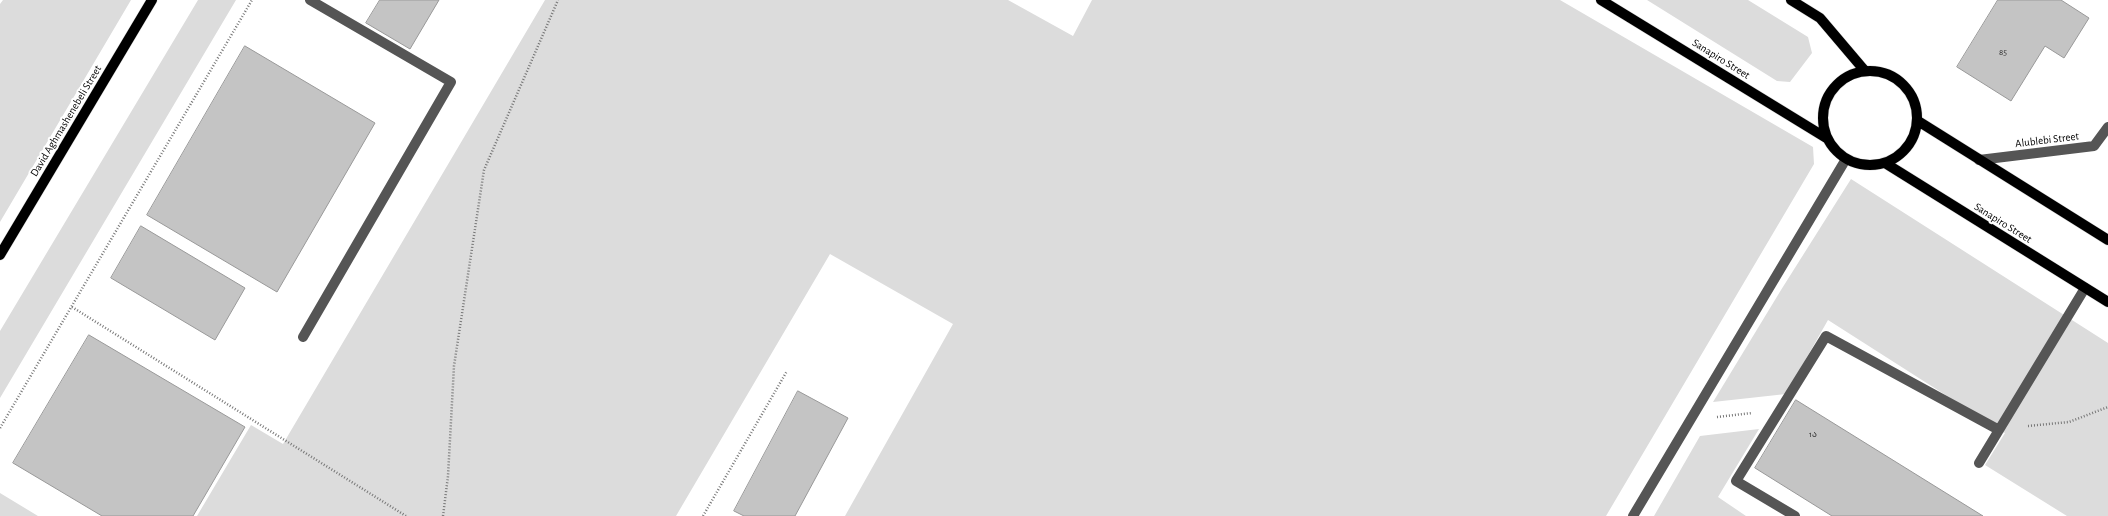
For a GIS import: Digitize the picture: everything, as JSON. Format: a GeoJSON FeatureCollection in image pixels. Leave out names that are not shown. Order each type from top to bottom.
{"type":"FeatureCollection","features":[{"type":"Feature","properties":{"kind":"main road","name":"David Aghmashenebeli Street"},"geometry":{"type":"LineString","coordinates":[[0,255],[152,0]]}},
{"type":"Feature","properties":{"kind":"main road","name":"Sanapiro Street"},"geometry":{"type":"LineString","coordinates":[[1601,0],[1828,139]]}},
{"type":"Feature","properties":{"kind":"main road"},"geometry":{"type":"LineString","coordinates":[[1791,0],[1820,18],[1865,71]]}},
{"type":"Feature","properties":{"kind":"main road"},"geometry":{"type":"LineString","coordinates":[[1865,71],[1879,72],[1893,76],[1905,85],[1913,97],[1917,111],[1918,121],[1913,139],[1902,154],[1885,163],[1866,165],[1846,159],[1836,151],[1828,139],[1824,127],[1826,102],[1832,90],[1841,81],[1852,74],[1865,71]]}},
{"type":"Feature","properties":{"kind":"main road"},"geometry":{"type":"LineString","coordinates":[[1918,121],[2108,240]]}},
{"type":"Feature","properties":{"kind":"main road","name":"Sanapiro Street"},"geometry":{"type":"LineString","coordinates":[[1885,163],[2108,302]]}},
{"type":"Feature","properties":{"kind":"street"},"geometry":{"type":"LineString","coordinates":[[303,337],[451,82],[310,0]]}},
{"type":"Feature","properties":{"kind":"street","name":"Alublebi Street"},"geometry":{"type":"LineString","coordinates":[[1979,160],[2094,146],[2108,127]]}},
{"type":"Feature","properties":{"kind":"street"},"geometry":{"type":"LineString","coordinates":[[1633,516],[1846,159]]}},
{"type":"Feature","properties":{"kind":"street"},"geometry":{"type":"LineString","coordinates":[[1979,464],[2084,288]]}},
{"type":"Feature","properties":{"kind":"street"},"geometry":{"type":"LineString","coordinates":[[1795,516],[1736,481],[1826,336],[1999,430]]}},
{"type":"Feature","properties":{"kind":"path"},"geometry":{"type":"LineString","coordinates":[[0,428],[252,0]]}},
{"type":"Feature","properties":{"kind":"path"},"geometry":{"type":"LineString","coordinates":[[443,516],[448,476],[454,366],[484,170],[558,0]]}},
{"type":"Feature","properties":{"kind":"path"},"geometry":{"type":"LineString","coordinates":[[72,307],[406,516]]}},
{"type":"Feature","properties":{"kind":"path"},"geometry":{"type":"LineString","coordinates":[[703,516],[786,371]]}},
{"type":"Feature","properties":{"kind":"path"},"geometry":{"type":"LineString","coordinates":[[1999,430],[2069,422],[2108,407]]}},
{"type":"Feature","properties":{"kind":"path"},"geometry":{"type":"LineString","coordinates":[[1690,420],[1780,409]]}},
{"type":"Feature","properties":{"kind":"shaded area"},"geometry":{"type":"Polygon","coordinates":[[[3,0],[131,0],[0,222],[0,4],[3,0]]]}},
{"type":"Feature","properties":{"kind":"shaded area"},"geometry":{"type":"Polygon","coordinates":[[[198,0],[236,0],[0,398],[0,331],[198,0]]]}},
{"type":"Feature","properties":{"kind":"shaded area"},"geometry":{"type":"Polygon","coordinates":[[[545,0],[1008,0],[1073,36],[1092,0],[1560,0],[1813,147],[1814,164],[1606,516],[845,516],[953,324],[830,254],[676,516],[197,516],[251,425],[283,444],[545,0]]]}},
{"type":"Feature","properties":{"kind":"shaded area"},"geometry":{"type":"Polygon","coordinates":[[[1647,0],[1748,0],[1808,37],[1812,53],[1790,82],[1777,81],[1647,0]]]}},
{"type":"Feature","properties":{"kind":"shaded area"},"geometry":{"type":"Polygon","coordinates":[[[1851,179],[2108,343],[2108,516],[2067,516],[1985,465],[2005,433],[1828,320],[1786,394],[1713,402],[1851,179]]]}},
{"type":"Feature","properties":{"kind":"shaded area"},"geometry":{"type":"Polygon","coordinates":[[[1759,429],[1718,497],[1746,516],[1654,516],[1700,436],[1759,429]]]}},
{"type":"Feature","properties":{"kind":"shaded area"},"geometry":{"type":"Polygon","coordinates":[[[0,493],[38,516],[0,516],[0,493]]]}},
{"type":"Feature","properties":{"kind":"building"},"geometry":{"type":"Polygon","coordinates":[[[380,0],[439,0],[410,49],[366,23],[380,0]]]}},
{"type":"Feature","properties":{"kind":"building"},"geometry":{"type":"Polygon","coordinates":[[[1998,0],[2061,0],[2089,18],[2064,58],[2045,46],[2011,101],[1957,67],[1998,0]]]}},
{"type":"Feature","properties":{"kind":"building"},"geometry":{"type":"Polygon","coordinates":[[[245,46],[375,123],[277,292],[147,215],[245,46]]]}},
{"type":"Feature","properties":{"kind":"building"},"geometry":{"type":"Polygon","coordinates":[[[141,226],[245,288],[215,340],[111,278],[141,226]]]}},
{"type":"Feature","properties":{"kind":"building"},"geometry":{"type":"Polygon","coordinates":[[[89,335],[245,427],[193,516],[102,516],[13,463],[89,335]]]}},
{"type":"Feature","properties":{"kind":"building"},"geometry":{"type":"Polygon","coordinates":[[[798,391],[848,418],[795,516],[744,516],[734,511],[798,391]]]}},
{"type":"Feature","properties":{"kind":"building"},"geometry":{"type":"Polygon","coordinates":[[[1796,400],[1983,516],[1832,516],[1755,468],[1796,400]]]}}]}
